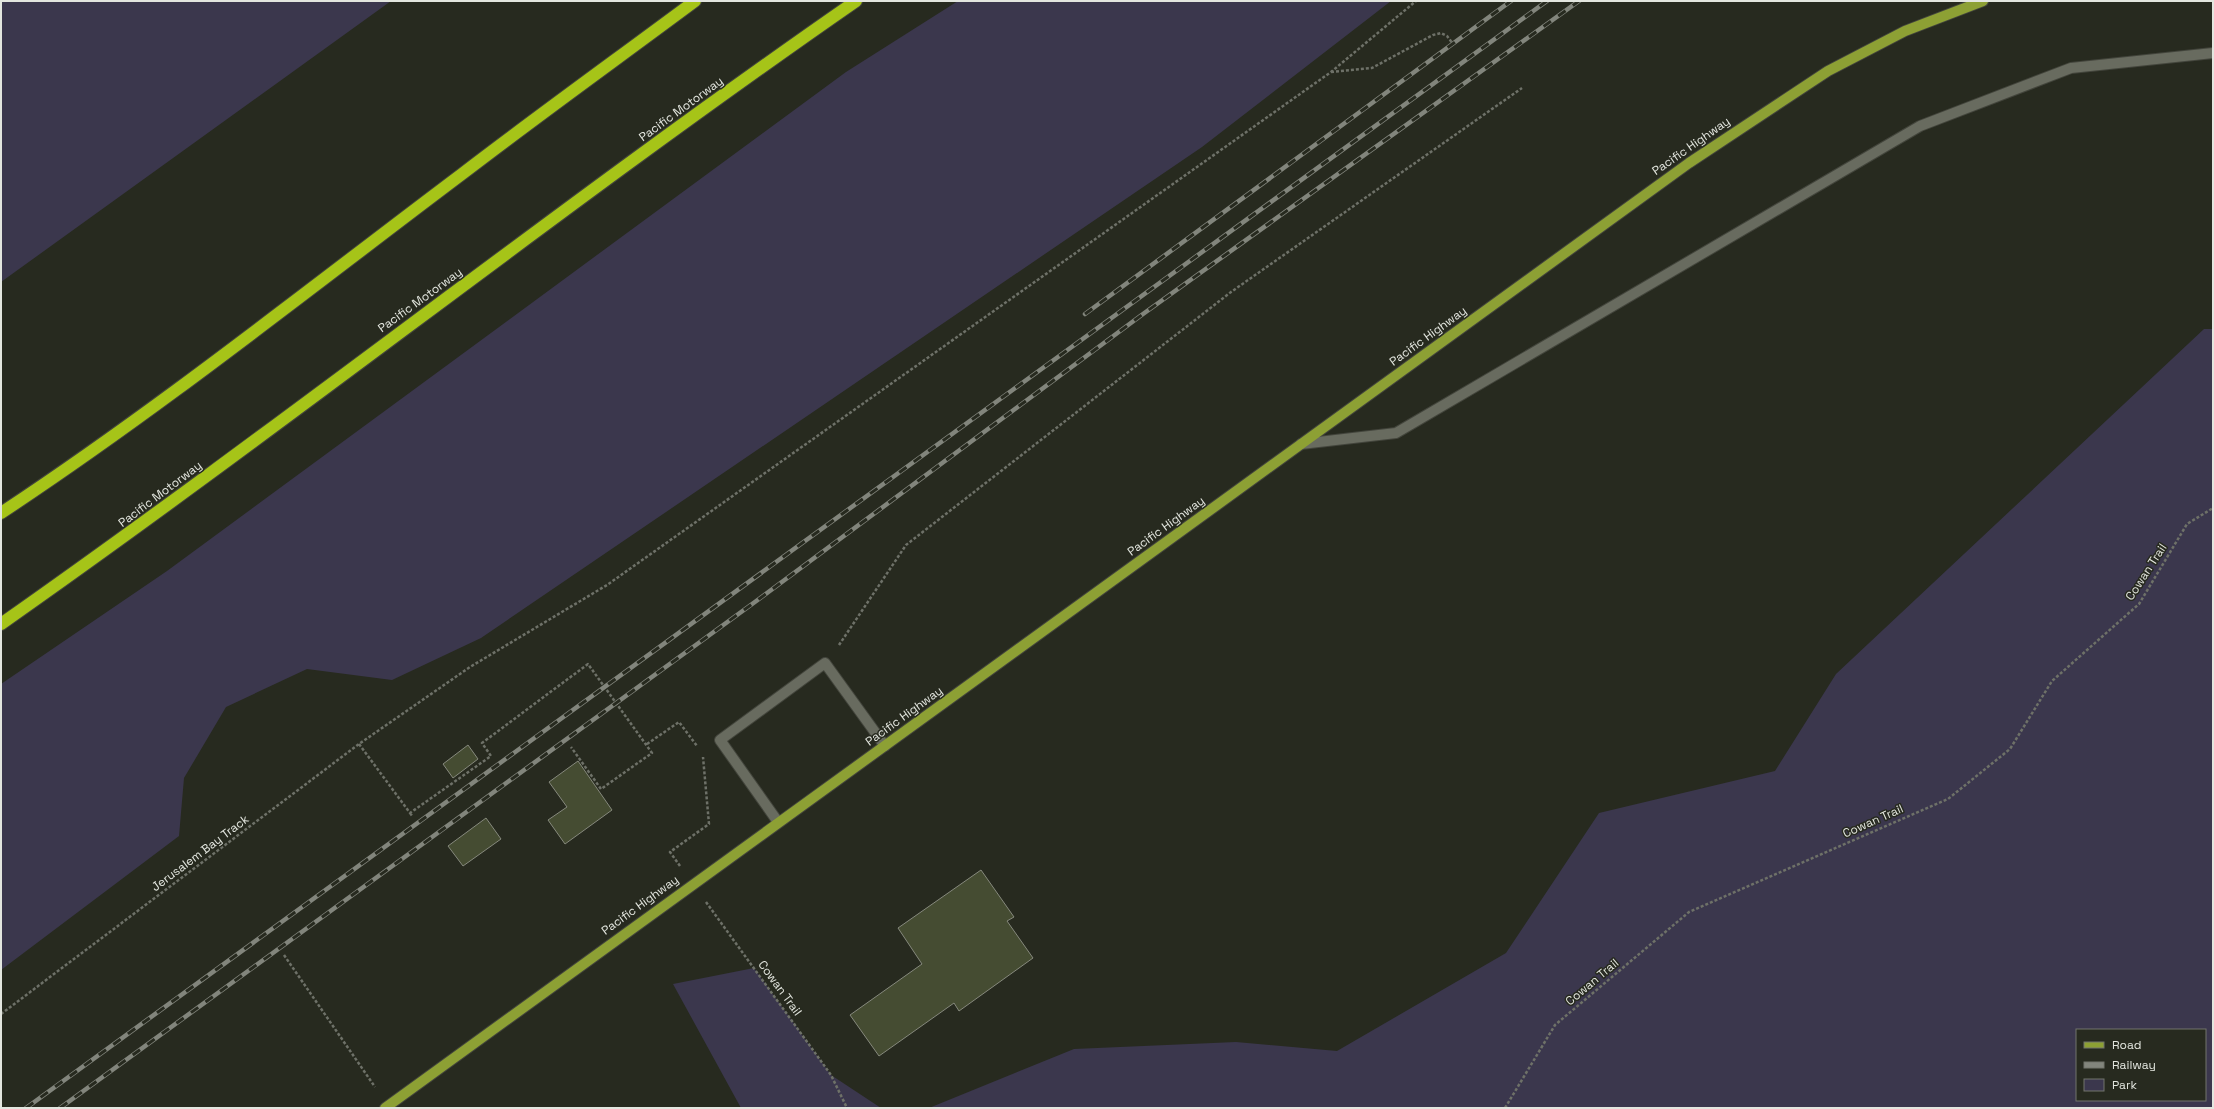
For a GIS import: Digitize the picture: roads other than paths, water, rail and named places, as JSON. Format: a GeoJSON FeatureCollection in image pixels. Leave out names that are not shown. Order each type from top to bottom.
{"type":"FeatureCollection","features":[{"type":"Feature","properties":{"kind":"highway"},"geometry":{"type":"LineString","coordinates":[[1,513],[67,469],[259,328],[456,178],[695,1]]}},
{"type":"Feature","properties":{"kind":"highway","name":"Pacific Motorway"},"geometry":{"type":"LineString","coordinates":[[1,624],[134,530],[699,113],[856,1]]}},
{"type":"Feature","properties":{"kind":"main road","name":"Pacific Highway"},"geometry":{"type":"LineString","coordinates":[[386,1107],[1689,163],[1754,118],[1828,71],[1905,31],[1983,1]]}},
{"type":"Feature","properties":{"kind":"lane"},"geometry":{"type":"LineString","coordinates":[[1300,444],[1396,433],[1920,126],[2071,68],[2213,53]]}},
{"type":"Feature","properties":{"kind":"lane"},"geometry":{"type":"LineString","coordinates":[[778,822],[720,740],[825,663],[885,746]]}},
{"type":"Feature","properties":{"kind":"railway"},"geometry":{"type":"LineString","coordinates":[[1085,314],[1511,1]]}},
{"type":"Feature","properties":{"kind":"railway"},"geometry":{"type":"LineString","coordinates":[[26,1108],[1547,1]]}},
{"type":"Feature","properties":{"kind":"railway"},"geometry":{"type":"LineString","coordinates":[[60,1108],[759,599],[1143,314],[1579,1]]}}]}
